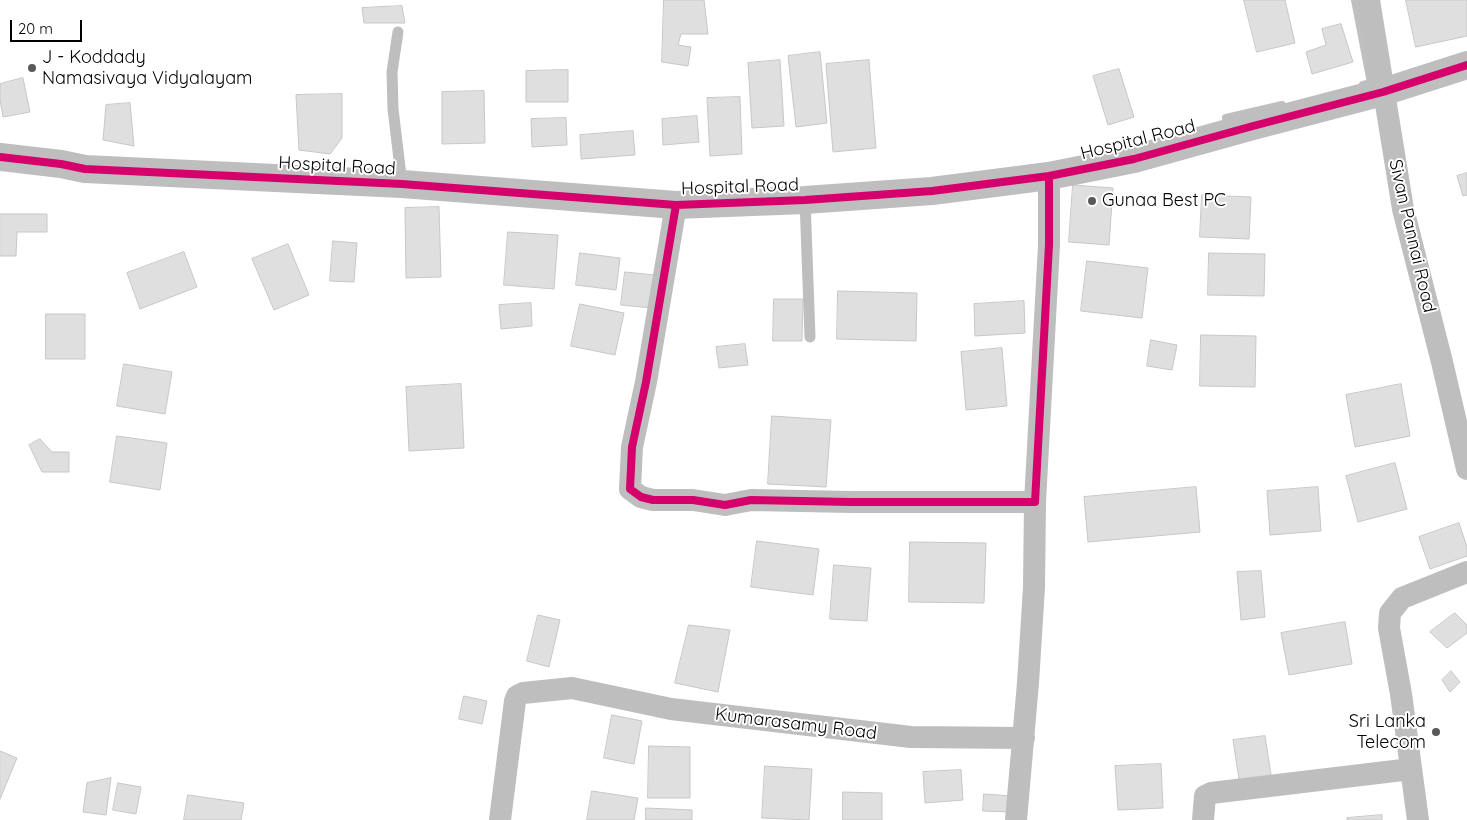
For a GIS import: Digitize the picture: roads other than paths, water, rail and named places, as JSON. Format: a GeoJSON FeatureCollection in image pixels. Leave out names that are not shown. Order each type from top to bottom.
{"type":"FeatureCollection","features":[{"type":"Feature","properties":{"kind":"street","name":"Sivan Pannai Road"},"geometry":{"type":"LineString","coordinates":[[1369,0],[1403,209],[1467,469]]}},
{"type":"Feature","properties":{"kind":"street","name":"Hospital Road"},"geometry":{"type":"LineString","coordinates":[[0,157],[61,164],[85,169],[402,184],[676,205],[805,200],[932,191],[1049,176],[1134,159],[1383,92],[1467,65]]}},
{"type":"Feature","properties":{"kind":"street"},"geometry":{"type":"LineString","coordinates":[[1016,820],[1024,738],[1034,587],[1035,502],[1049,245],[1049,176]]}},
{"type":"Feature","properties":{"kind":"street"},"geometry":{"type":"LineString","coordinates":[[676,205],[648,373],[632,447],[630,489],[641,497],[653,500],[693,500],[725,505],[751,500],[1035,502]]}},
{"type":"Feature","properties":{"kind":"street"},"geometry":{"type":"LineString","coordinates":[[1418,820],[1401,694],[1389,628],[1390,614],[1402,598],[1467,572]]}},
{"type":"Feature","properties":{"kind":"street","name":"Kumarasamy Road"},"geometry":{"type":"LineString","coordinates":[[500,820],[517,696],[523,693],[572,688],[671,709],[912,737],[1024,738]]}},
{"type":"Feature","properties":{"kind":"street"},"geometry":{"type":"LineString","coordinates":[[1203,820],[1205,796],[1211,793],[1411,769]]}},
{"type":"Feature","properties":{"kind":"lane"},"geometry":{"type":"LineString","coordinates":[[398,32],[392,72],[402,184]]}},
{"type":"Feature","properties":{"kind":"lane"},"geometry":{"type":"LineString","coordinates":[[805,200],[810,337]]}},
{"type":"Feature","properties":{"kind":"waterway"},"geometry":{"type":"LineString","coordinates":[[1355,0],[1371,83],[1363,85]]}},
{"type":"Feature","properties":{"kind":"waterway"},"geometry":{"type":"LineString","coordinates":[[1226,118],[1282,105]]}},
{"type":"Feature","properties":{"kind":"place","name":"J - Koddady Namasivaya Vidyalayam"},"geometry":{"type":"Point","coordinates":[32,68]}},
{"type":"Feature","properties":{"kind":"place","name":"Gunaa Best PC"},"geometry":{"type":"Point","coordinates":[1092,201]}},
{"type":"Feature","properties":{"kind":"place","name":"Sri Lanka Telecom"},"geometry":{"type":"Point","coordinates":[1436,732]}}]}
